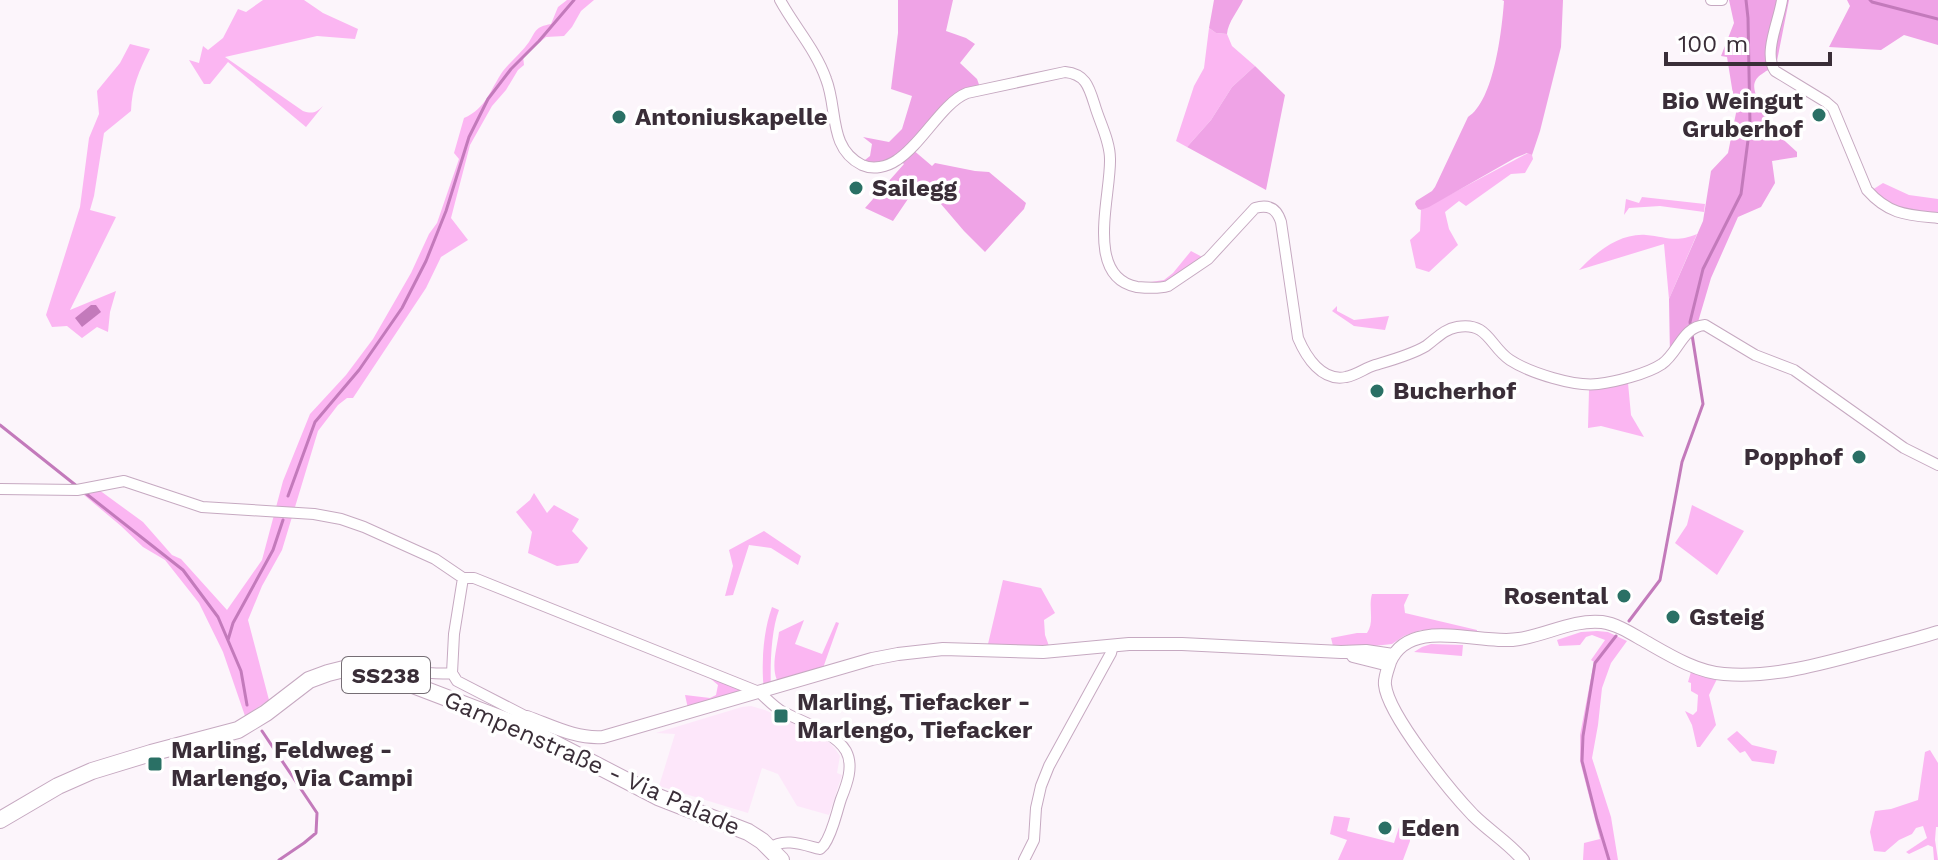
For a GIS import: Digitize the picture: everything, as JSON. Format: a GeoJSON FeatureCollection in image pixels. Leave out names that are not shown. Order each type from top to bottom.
{"type":"FeatureCollection","features":[{"type":"Feature","properties":{"kind":"main road","name":"Gampenstraße - Via Palade"},"geometry":{"type":"LineString","coordinates":[[0,820],[58,786],[92,771],[238,730],[309,680],[345,669],[361,669],[525,722],[658,797],[748,832],[775,854]]}},
{"type":"Feature","properties":{"kind":"street"},"geometry":{"type":"LineString","coordinates":[[780,0],[827,80],[839,142],[848,156],[867,167],[879,167],[898,160],[959,96],[1065,72],[1081,77],[1089,89],[1109,149],[1104,241],[1107,260],[1121,282],[1140,287],[1168,286],[1208,259],[1255,208],[1264,205],[1271,207],[1279,214],[1281,222],[1298,338],[1313,365],[1330,375],[1344,378],[1424,347],[1447,329],[1471,326],[1480,329],[1508,359],[1528,369],[1576,385],[1597,384],[1661,365],[1677,349],[1681,339],[1705,325],[1755,355],[1794,370],[1904,448],[1938,465]]}},
{"type":"Feature","properties":{"kind":"street"},"geometry":{"type":"LineString","coordinates":[[1711,0],[1722,0]]}},
{"type":"Feature","properties":{"kind":"street"},"geometry":{"type":"LineString","coordinates":[[1782,0],[1770,53],[1770,63],[1775,71],[1833,108],[1867,190],[1877,201],[1903,215],[1938,218]]}},
{"type":"Feature","properties":{"kind":"street"},"geometry":{"type":"LineString","coordinates":[[0,489],[77,490],[124,481],[202,507],[314,514],[364,527],[435,559],[463,578],[454,634],[452,673],[457,681],[525,722],[589,738],[603,737],[872,659],[943,649],[1043,652],[1113,645],[1182,644],[1341,652],[1391,660]]}},
{"type":"Feature","properties":{"kind":"street"},"geometry":{"type":"LineString","coordinates":[[463,578],[474,578],[759,692],[782,711],[835,740],[845,750],[849,773],[824,845],[820,849],[790,842],[777,843],[775,854]]}},
{"type":"Feature","properties":{"kind":"street"},"geometry":{"type":"LineString","coordinates":[[1523,860],[1473,814],[1438,773],[1403,726],[1390,702],[1385,685],[1391,660],[1409,641],[1420,636],[1518,640],[1584,623],[1601,622],[1618,626],[1702,669],[1724,674],[1745,674],[1800,670],[1938,632]]}},
{"type":"Feature","properties":{"kind":"street"},"geometry":{"type":"LineString","coordinates":[[1024,860],[1034,840],[1036,808],[1049,766],[1113,645]]}},
{"type":"Feature","properties":{"kind":"street"},"geometry":{"type":"LineString","coordinates":[[392,677],[399,672],[452,673]]}},
{"type":"Feature","properties":{"kind":"shaded area"},"geometry":{"type":"Polygon","coordinates":[[[263,0],[304,0],[323,13],[358,29],[355,39],[317,36],[225,57],[303,111],[314,112],[323,106],[306,127],[228,62],[210,84],[204,84],[189,60],[199,63],[203,46],[208,50],[223,38],[238,9],[246,12],[263,0]]]}},
{"type":"Feature","properties":{"kind":"shaded area"},"geometry":{"type":"Polygon","coordinates":[[[567,0],[594,0],[581,11],[564,36],[546,37],[523,56],[524,65],[492,106],[470,145],[451,218],[468,240],[441,257],[426,288],[353,398],[347,398],[338,405],[318,431],[282,550],[248,620],[269,700],[245,716],[223,652],[199,603],[165,560],[143,547],[78,490],[95,487],[143,522],[227,610],[262,560],[283,481],[310,414],[346,375],[373,339],[437,223],[459,159],[454,153],[464,118],[483,104],[503,71],[537,30],[551,24],[558,7],[567,0]]]}},
{"type":"Feature","properties":{"kind":"shaded area"},"geometry":{"type":"Polygon","coordinates":[[[898,0],[953,0],[946,31],[975,44],[960,63],[977,79],[981,90],[967,93],[912,149],[932,166],[935,163],[989,172],[1026,203],[985,252],[923,183],[893,221],[865,208],[904,164],[898,160],[890,164],[860,164],[870,156],[872,144],[863,137],[889,142],[902,129],[912,96],[891,89],[898,33],[898,0]]]}},
{"type":"Feature","properties":{"kind":"shaded area"},"geometry":{"type":"Polygon","coordinates":[[[1214,0],[1243,0],[1227,34],[1216,33],[1209,28],[1214,0]]]}},
{"type":"Feature","properties":{"kind":"shaded area"},"geometry":{"type":"Polygon","coordinates":[[[1502,0],[1563,0],[1561,47],[1532,155],[1527,153],[1515,158],[1429,207],[1418,209],[1416,201],[1435,187],[1468,117],[1484,96],[1499,46],[1502,0]]]}},
{"type":"Feature","properties":{"kind":"shaded area"},"geometry":{"type":"Polygon","coordinates":[[[1729,0],[1789,0],[1775,71],[1768,70],[1762,74],[1754,87],[1776,133],[1797,152],[1797,157],[1772,161],[1775,183],[1761,207],[1738,217],[1711,278],[1698,322],[1690,324],[1670,356],[1669,299],[1703,221],[1711,171],[1728,153],[1736,113],[1727,57],[1721,56],[1734,23],[1729,0]]]}},
{"type":"Feature","properties":{"kind":"shaded area"},"geometry":{"type":"Polygon","coordinates":[[[1847,0],[1938,0],[1938,45],[1904,35],[1881,50],[1829,47],[1850,6],[1847,0]]]}},
{"type":"Feature","properties":{"kind":"shaded area"},"geometry":{"type":"Polygon","coordinates":[[[1209,28],[1216,33],[1227,34],[1232,46],[1255,66],[1232,87],[1211,120],[1187,147],[1176,141],[1194,86],[1204,68],[1209,28]]]}},
{"type":"Feature","properties":{"kind":"shaded area"},"geometry":{"type":"Polygon","coordinates":[[[130,44],[150,49],[137,79],[131,111],[104,133],[90,210],[116,217],[70,310],[116,291],[108,332],[97,327],[82,338],[67,326],[52,327],[46,315],[80,207],[89,138],[99,114],[97,91],[120,63],[130,44]]]}},
{"type":"Feature","properties":{"kind":"shaded area"},"geometry":{"type":"Polygon","coordinates":[[[1255,66],[1285,95],[1266,190],[1187,147],[1211,120],[1232,87],[1255,66]]]}},
{"type":"Feature","properties":{"kind":"shaded area"},"geometry":{"type":"Polygon","coordinates":[[[1528,153],[1533,159],[1525,173],[1511,174],[1466,206],[1459,201],[1445,212],[1449,229],[1458,245],[1429,272],[1416,268],[1410,240],[1420,231],[1421,210],[1528,153]]]}},
{"type":"Feature","properties":{"kind":"shaded area"},"geometry":{"type":"Polygon","coordinates":[[[1883,183],[1909,195],[1938,199],[1938,218],[1903,215],[1869,192],[1883,183]]]}},
{"type":"Feature","properties":{"kind":"shaded area"},"geometry":{"type":"Polygon","coordinates":[[[1642,197],[1705,204],[1704,212],[1660,206],[1629,208],[1624,215],[1626,199],[1639,203],[1642,197]]]}},
{"type":"Feature","properties":{"kind":"shaded area"},"geometry":{"type":"Polygon","coordinates":[[[1697,234],[1669,299],[1664,244],[1579,270],[1601,250],[1627,237],[1646,235],[1677,239],[1697,234]]]}},
{"type":"Feature","properties":{"kind":"shaded area"},"geometry":{"type":"Polygon","coordinates":[[[1191,251],[1206,259],[1161,284],[1144,283],[1164,280],[1191,251]]]}},
{"type":"Feature","properties":{"kind":"shaded area"},"geometry":{"type":"Polygon","coordinates":[[[91,305],[96,305],[101,312],[82,327],[75,318],[91,305]]]}},
{"type":"Feature","properties":{"kind":"shaded area"},"geometry":{"type":"Polygon","coordinates":[[[1337,306],[1337,311],[1354,320],[1389,316],[1385,330],[1354,326],[1332,311],[1337,306]]]}},
{"type":"Feature","properties":{"kind":"shaded area"},"geometry":{"type":"Polygon","coordinates":[[[1628,383],[1631,415],[1644,437],[1601,426],[1588,428],[1589,390],[1628,383]]]}},
{"type":"Feature","properties":{"kind":"shaded area"},"geometry":{"type":"Polygon","coordinates":[[[534,493],[547,513],[554,505],[579,519],[572,531],[588,548],[578,563],[557,566],[528,553],[532,532],[516,512],[534,493]]]}},
{"type":"Feature","properties":{"kind":"shaded area"},"geometry":{"type":"Polygon","coordinates":[[[1692,505],[1744,531],[1717,575],[1675,543],[1687,525],[1692,505]]]}},
{"type":"Feature","properties":{"kind":"shaded area"},"geometry":{"type":"Polygon","coordinates":[[[764,531],[801,556],[798,565],[771,548],[749,545],[733,595],[725,596],[733,566],[729,550],[764,531]]]}},
{"type":"Feature","properties":{"kind":"shaded area"},"geometry":{"type":"Polygon","coordinates":[[[1003,580],[1041,588],[1055,613],[1044,620],[1049,646],[1006,647],[988,644],[1003,580]]]}},
{"type":"Feature","properties":{"kind":"shaded area"},"geometry":{"type":"Polygon","coordinates":[[[1372,594],[1409,594],[1404,605],[1405,613],[1477,630],[1477,633],[1421,630],[1392,644],[1333,646],[1331,638],[1367,633],[1371,624],[1372,594]]]}},
{"type":"Feature","properties":{"kind":"shaded area"},"geometry":{"type":"Polygon","coordinates":[[[772,607],[779,610],[773,638],[771,688],[764,691],[764,649],[772,607]]]}},
{"type":"Feature","properties":{"kind":"shaded area"},"geometry":{"type":"Polygon","coordinates":[[[804,620],[795,644],[822,654],[836,622],[839,623],[823,668],[777,680],[774,663],[779,632],[804,620]]]}},
{"type":"Feature","properties":{"kind":"shaded area"},"geometry":{"type":"Polygon","coordinates":[[[1581,632],[1608,632],[1627,641],[1611,663],[1602,688],[1592,758],[1611,817],[1618,860],[1583,860],[1584,843],[1600,839],[1580,761],[1580,735],[1594,662],[1591,660],[1605,640],[1592,635],[1580,645],[1559,646],[1557,640],[1581,632]]]}},
{"type":"Feature","properties":{"kind":"shaded area"},"geometry":{"type":"Polygon","coordinates":[[[1431,644],[1463,645],[1462,656],[1414,652],[1431,644]]]}},
{"type":"Feature","properties":{"kind":"shaded area"},"geometry":{"type":"Polygon","coordinates":[[[1693,665],[1720,673],[1709,695],[1716,725],[1700,747],[1697,747],[1685,711],[1693,715],[1697,711],[1698,695],[1691,691],[1691,683],[1688,682],[1693,665]]]}},
{"type":"Feature","properties":{"kind":"shaded area"},"geometry":{"type":"Polygon","coordinates":[[[714,674],[759,692],[689,713],[685,695],[710,698],[716,695],[718,685],[711,679],[714,674]]]}},
{"type":"Feature","properties":{"kind":"shaded area"},"geometry":{"type":"Polygon","coordinates":[[[751,706],[789,721],[830,743],[836,750],[840,756],[837,773],[842,775],[829,815],[797,806],[778,774],[762,768],[748,813],[659,786],[675,734],[656,733],[751,706]]]}},
{"type":"Feature","properties":{"kind":"shaded area"},"geometry":{"type":"Polygon","coordinates":[[[1737,731],[1752,745],[1777,751],[1774,764],[1752,761],[1745,751],[1740,753],[1727,739],[1737,731]]]}},
{"type":"Feature","properties":{"kind":"shaded area"},"geometry":{"type":"Polygon","coordinates":[[[1930,750],[1938,763],[1938,827],[1935,840],[1938,860],[1934,860],[1933,847],[1928,845],[1909,854],[1906,852],[1927,838],[1923,826],[1885,852],[1874,851],[1870,832],[1875,811],[1918,800],[1925,752],[1930,750]]]}},
{"type":"Feature","properties":{"kind":"shaded area"},"geometry":{"type":"Polygon","coordinates":[[[1334,816],[1350,818],[1347,831],[1394,843],[1400,824],[1409,826],[1410,841],[1403,860],[1338,860],[1347,840],[1330,834],[1334,816]]]}},
{"type":"Feature","properties":{"kind":"waterway"},"geometry":{"type":"LineString","coordinates":[[288,496],[315,422],[359,370],[402,308],[426,261],[446,211],[469,137],[488,99],[574,0]]}},
{"type":"Feature","properties":{"kind":"waterway"},"geometry":{"type":"LineString","coordinates":[[1629,621],[1660,580],[1682,462],[1703,404],[1690,322],[1703,269],[1741,194],[1750,125],[1746,0]]}},
{"type":"Feature","properties":{"kind":"waterway"},"geometry":{"type":"LineString","coordinates":[[1870,0],[1938,19]]}},
{"type":"Feature","properties":{"kind":"waterway"},"geometry":{"type":"LineString","coordinates":[[0,425],[78,487]]}},
{"type":"Feature","properties":{"kind":"waterway"},"geometry":{"type":"LineString","coordinates":[[84,492],[183,570],[218,617],[241,671],[247,705]]}},
{"type":"Feature","properties":{"kind":"waterway"},"geometry":{"type":"LineString","coordinates":[[228,640],[233,623],[273,550],[283,520]]}},
{"type":"Feature","properties":{"kind":"waterway"},"geometry":{"type":"LineString","coordinates":[[1609,860],[1582,761],[1595,663],[1616,636]]}},
{"type":"Feature","properties":{"kind":"waterway"},"geometry":{"type":"LineString","coordinates":[[262,731],[317,813],[316,833],[279,860]]}},
{"type":"Feature","properties":{"kind":"place","name":"Bio Weingut Gruberhof"},"geometry":{"type":"Point","coordinates":[1819,115]}},
{"type":"Feature","properties":{"kind":"place","name":"Antoniuskapelle"},"geometry":{"type":"Point","coordinates":[619,117]}},
{"type":"Feature","properties":{"kind":"place","name":"Sailegg"},"geometry":{"type":"Point","coordinates":[856,188]}},
{"type":"Feature","properties":{"kind":"place","name":"Bucherhof"},"geometry":{"type":"Point","coordinates":[1377,391]}},
{"type":"Feature","properties":{"kind":"place","name":"Popphof"},"geometry":{"type":"Point","coordinates":[1859,457]}},
{"type":"Feature","properties":{"kind":"place","name":"Rosental"},"geometry":{"type":"Point","coordinates":[1624,596]}},
{"type":"Feature","properties":{"kind":"place","name":"Gsteig"},"geometry":{"type":"Point","coordinates":[1673,617]}},
{"type":"Feature","properties":{"kind":"place","name":"Marling, Tiefacker - Marlengo, Tiefacker"},"geometry":{"type":"Point","coordinates":[781,716]}},
{"type":"Feature","properties":{"kind":"place","name":"Marling, Feldweg - Marlengo, Via Campi"},"geometry":{"type":"Point","coordinates":[155,764]}},
{"type":"Feature","properties":{"kind":"place","name":"Eden"},"geometry":{"type":"Point","coordinates":[1385,828]}}]}
